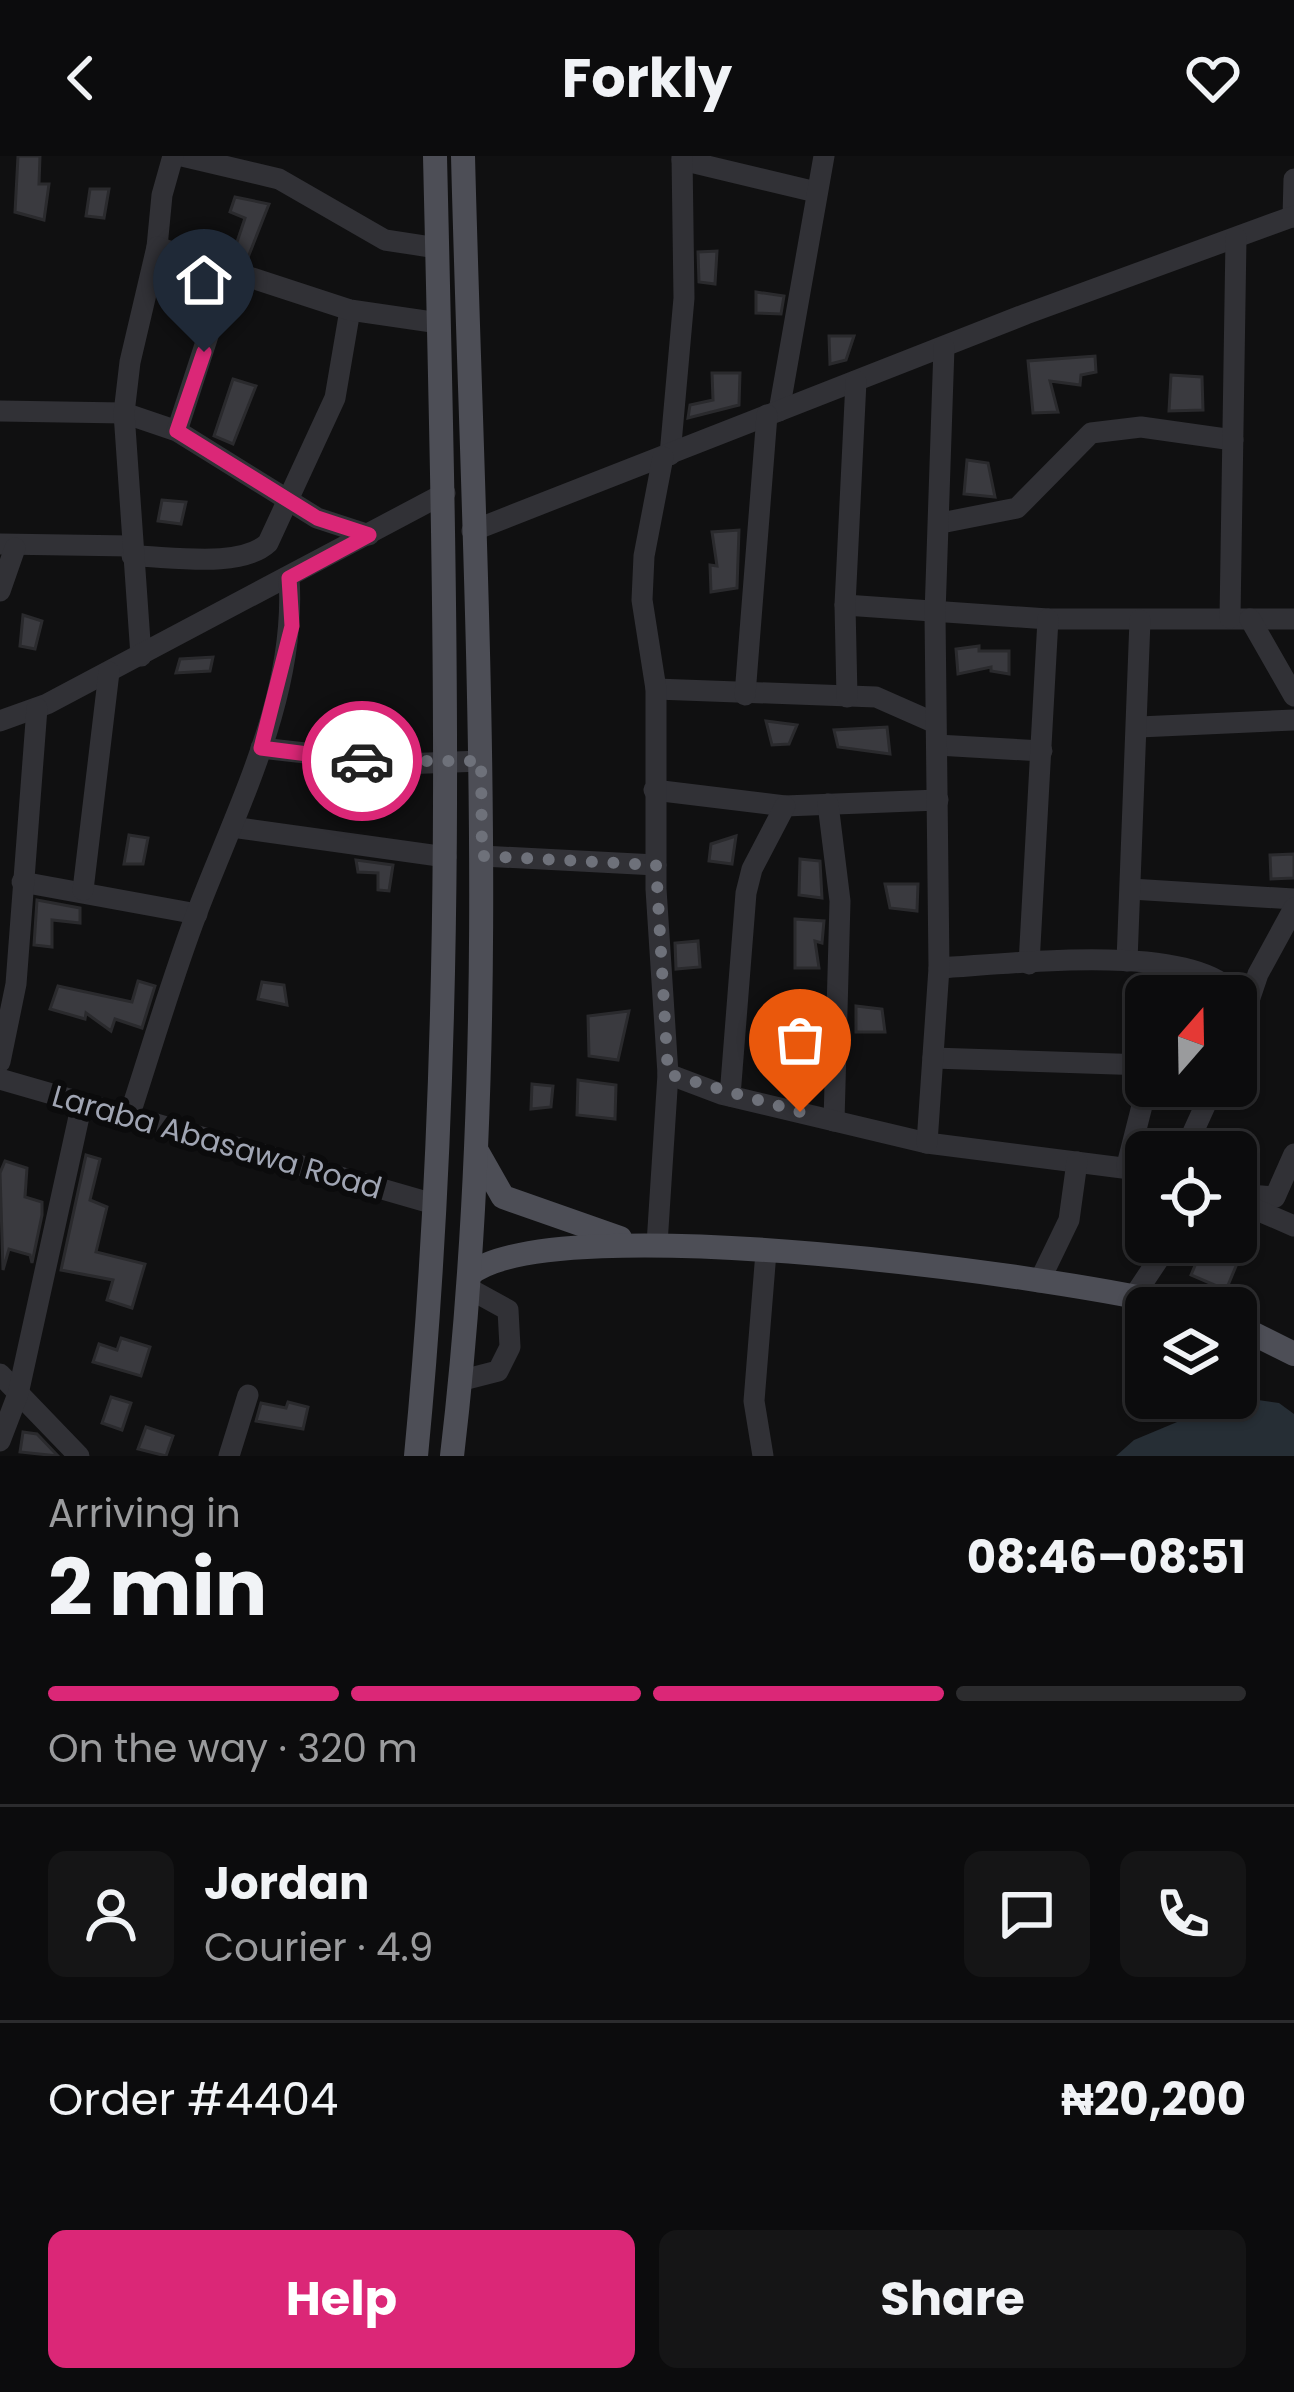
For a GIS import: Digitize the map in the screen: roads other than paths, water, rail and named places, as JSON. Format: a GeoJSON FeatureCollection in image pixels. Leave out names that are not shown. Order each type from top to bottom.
{"type":"FeatureCollection","features":[{"type":"Feature","properties":{"kind":"main road"},"geometry":{"type":"LineString","coordinates":[[416,1456],[434,1204],[446,857],[445,493],[435,156]]}},
{"type":"Feature","properties":{"kind":"main road"},"geometry":{"type":"LineString","coordinates":[[452,1456],[469,1281],[480,1041],[482,856],[463,156]]}},
{"type":"Feature","properties":{"kind":"main road"},"geometry":{"type":"LineString","coordinates":[[473,1137],[492,1185],[503,1197],[645,1243]]}},
{"type":"Feature","properties":{"kind":"main road"},"geometry":{"type":"LineString","coordinates":[[469,1281],[500,1257],[645,1243],[766,1252],[1125,1295]]}},
{"type":"Feature","properties":{"kind":"main road"},"geometry":{"type":"LineString","coordinates":[[1257,1336],[1294,1354]]}},
{"type":"Feature","properties":{"kind":"street"},"geometry":{"type":"LineString","coordinates":[[141,656],[124,412],[173,156]]}},
{"type":"Feature","properties":{"kind":"street"},"geometry":{"type":"LineString","coordinates":[[182,156],[279,179],[386,240],[437,248]]}},
{"type":"Feature","properties":{"kind":"street"},"geometry":{"type":"LineString","coordinates":[[745,694],[773,413],[824,156]]}},
{"type":"Feature","properties":{"kind":"street"},"geometry":{"type":"LineString","coordinates":[[645,1243],[668,1074],[656,865],[656,689],[643,578],[666,456],[684,298],[682,158],[816,192]]}},
{"type":"Feature","properties":{"kind":"street"},"geometry":{"type":"LineString","coordinates":[[472,531],[1293,217],[1294,179]]}},
{"type":"Feature","properties":{"kind":"street"},"geometry":{"type":"LineString","coordinates":[[1236,238],[1233,440],[1240,618],[1293,691]]}},
{"type":"Feature","properties":{"kind":"street"},"geometry":{"type":"LineString","coordinates":[[157,247],[350,310],[439,323]]}},
{"type":"Feature","properties":{"kind":"street"},"geometry":{"type":"LineString","coordinates":[[177,431],[230,268]]}},
{"type":"Feature","properties":{"kind":"street"},"geometry":{"type":"LineString","coordinates":[[0,591],[7,546],[260,550],[334,398],[350,310]]}},
{"type":"Feature","properties":{"kind":"street"},"geometry":{"type":"LineString","coordinates":[[927,1143],[939,968],[935,614],[944,347]]}},
{"type":"Feature","properties":{"kind":"street"},"geometry":{"type":"LineString","coordinates":[[847,697],[845,605],[856,381]]}},
{"type":"Feature","properties":{"kind":"street"},"geometry":{"type":"LineString","coordinates":[[0,411],[124,412],[177,431],[317,518],[369,535]]}},
{"type":"Feature","properties":{"kind":"street"},"geometry":{"type":"LineString","coordinates":[[941,523],[1017,508],[1090,433],[1141,428],[1233,440]]}},
{"type":"Feature","properties":{"kind":"street"},"geometry":{"type":"LineString","coordinates":[[0,721],[110,672],[445,493]]}},
{"type":"Feature","properties":{"kind":"street"},"geometry":{"type":"LineString","coordinates":[[129,1117],[196,914],[261,748],[292,626],[289,578]]}},
{"type":"Feature","properties":{"kind":"street"},"geometry":{"type":"LineString","coordinates":[[845,605],[1048,620],[1294,620]]}},
{"type":"Feature","properties":{"kind":"street"},"geometry":{"type":"LineString","coordinates":[[1029,964],[1048,620]]}},
{"type":"Feature","properties":{"kind":"street"},"geometry":{"type":"LineString","coordinates":[[1127,961],[1140,620]]}},
{"type":"Feature","properties":{"kind":"street"},"geometry":{"type":"LineString","coordinates":[[83,890],[110,672]]}},
{"type":"Feature","properties":{"kind":"street"},"geometry":{"type":"LineString","coordinates":[[656,689],[876,697],[936,734],[1042,752]]}},
{"type":"Feature","properties":{"kind":"street"},"geometry":{"type":"LineString","coordinates":[[0,1062],[16,984],[37,708]]}},
{"type":"Feature","properties":{"kind":"street"},"geometry":{"type":"LineString","coordinates":[[1139,727],[1294,720]]}},
{"type":"Feature","properties":{"kind":"street"},"geometry":{"type":"LineString","coordinates":[[261,748],[370,762],[481,761]]}},
{"type":"Feature","properties":{"kind":"street"},"geometry":{"type":"LineString","coordinates":[[654,790],[785,806],[938,800]]}},
{"type":"Feature","properties":{"kind":"street"},"geometry":{"type":"LineString","coordinates":[[828,804],[840,901],[834,1120]]}},
{"type":"Feature","properties":{"kind":"street"},"geometry":{"type":"LineString","coordinates":[[730,1096],[746,893],[752,869],[785,806]]}},
{"type":"Feature","properties":{"kind":"street"},"geometry":{"type":"LineString","coordinates":[[232,827],[446,857]]}},
{"type":"Feature","properties":{"kind":"street"},"geometry":{"type":"LineString","coordinates":[[482,856],[656,865]]}},
{"type":"Feature","properties":{"kind":"street"},"geometry":{"type":"LineString","coordinates":[[22,882],[196,914]]}},
{"type":"Feature","properties":{"kind":"street"},"geometry":{"type":"LineString","coordinates":[[1130,889],[1294,898]]}},
{"type":"Feature","properties":{"kind":"street"},"geometry":{"type":"LineString","coordinates":[[1257,977],[1294,908]]}},
{"type":"Feature","properties":{"kind":"street"},"geometry":{"type":"LineString","coordinates":[[939,968],[1127,961],[1179,965],[1202,975]]}},
{"type":"Feature","properties":{"kind":"street"},"geometry":{"type":"LineString","coordinates":[[933,1058],[1125,1064]]}},
{"type":"Feature","properties":{"kind":"street"},"geometry":{"type":"LineString","coordinates":[[668,1074],[730,1096],[927,1143],[1125,1167]]}},
{"type":"Feature","properties":{"kind":"street","name":"Laraba Abasawa Road"},"geometry":{"type":"LineString","coordinates":[[0,1079],[434,1204]]}},
{"type":"Feature","properties":{"kind":"street"},"geometry":{"type":"LineString","coordinates":[[0,1441],[18,1394],[82,1103]]}},
{"type":"Feature","properties":{"kind":"street"},"geometry":{"type":"LineString","coordinates":[[1257,1197],[1275,1197],[1294,1154]]}},
{"type":"Feature","properties":{"kind":"street"},"geometry":{"type":"LineString","coordinates":[[1039,1282],[1069,1220],[1077,1162]]}},
{"type":"Feature","properties":{"kind":"street"},"geometry":{"type":"LineString","coordinates":[[1257,1208],[1294,1226]]}},
{"type":"Feature","properties":{"kind":"street"},"geometry":{"type":"LineString","coordinates":[[763,1456],[754,1401],[766,1252]]}},
{"type":"Feature","properties":{"kind":"street"},"geometry":{"type":"LineString","coordinates":[[459,1382],[498,1371],[508,1362],[510,1347],[508,1310],[469,1281]]}},
{"type":"Feature","properties":{"kind":"street"},"geometry":{"type":"LineString","coordinates":[[0,1374],[79,1456]]}},
{"type":"Feature","properties":{"kind":"street"},"geometry":{"type":"LineString","coordinates":[[229,1456],[248,1395]]}}]}
